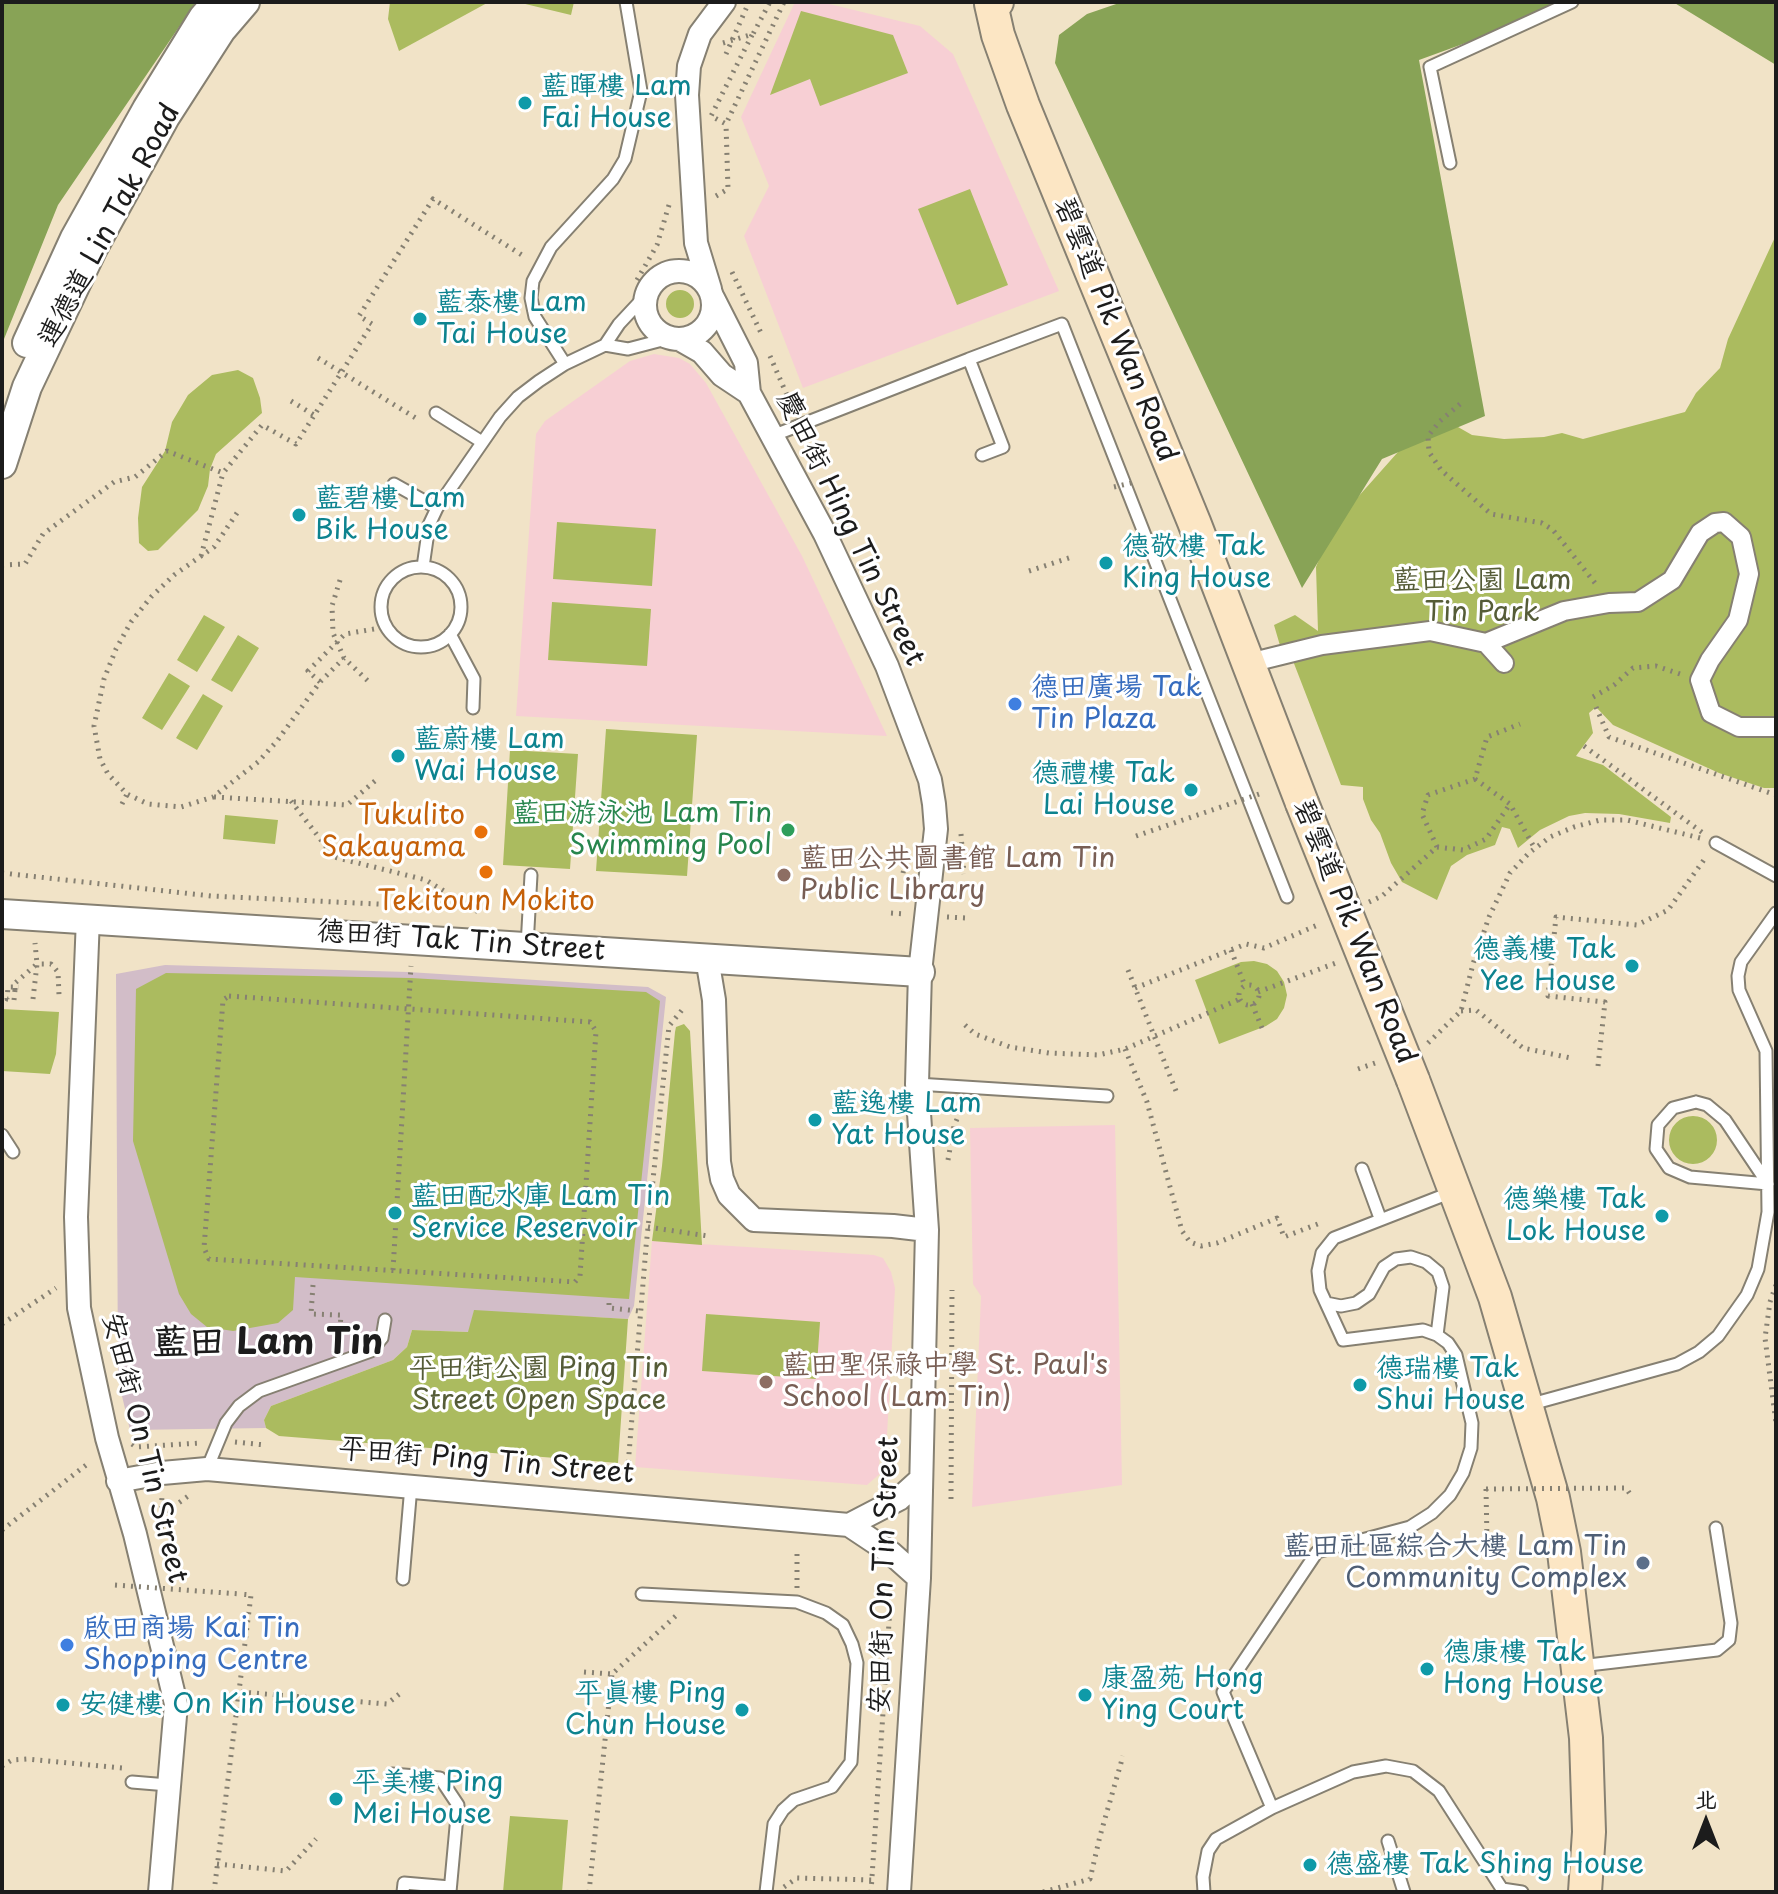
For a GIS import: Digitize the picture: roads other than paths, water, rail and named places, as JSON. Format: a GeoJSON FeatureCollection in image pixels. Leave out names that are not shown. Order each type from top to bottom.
{"type":"FeatureCollection","features":[{"type":"Feature","properties":{"kind":"main road","name":"碧雲道 Pik Wan Road"},"geometry":{"type":"LineString","coordinates":[[987,3],[1023,105],[1194,522],[1495,1297],[1528,1405],[1564,1552],[1580,1666],[1589,1798],[1585,1892]]}},
{"type":"Feature","properties":{"kind":"street","name":"連德道 Lin Tak Road"},"geometry":{"type":"LineString","coordinates":[[2,407],[75,238],[147,109],[203,18],[217,2]]}},
{"type":"Feature","properties":{"kind":"street","name":"連德道 Lin Tak Road"},"geometry":{"type":"LineString","coordinates":[[2,464],[27,387],[93,248],[165,117],[221,30],[245,2]]}},
{"type":"Feature","properties":{"kind":"street","name":"慶田街 Hing Tin Street"},"geometry":{"type":"LineString","coordinates":[[724,2],[700,34],[689,66],[687,95],[696,243],[712,294],[746,363],[749,393],[825,534],[887,666],[930,780],[936,829],[920,972]]}},
{"type":"Feature","properties":{"kind":"street"},"geometry":{"type":"LineString","coordinates":[[639,291],[677,271],[697,275],[712,294],[711,317],[707,326],[691,338],[675,339]]}},
{"type":"Feature","properties":{"kind":"street","name":"慶田街 Hing Tin Street"},"geometry":{"type":"LineString","coordinates":[[639,291],[646,316],[660,333],[702,352],[722,375],[749,393]]}},
{"type":"Feature","properties":{"kind":"street"},"geometry":{"type":"LineString","coordinates":[[1249,663],[1322,645],[1430,631],[1486,643],[1564,611],[1609,603],[1638,602],[1672,580],[1700,533],[1715,523],[1724,522],[1741,537],[1749,574],[1738,620],[1700,680],[1711,713],[1739,727],[1776,727]]}},
{"type":"Feature","properties":{"kind":"street"},"geometry":{"type":"LineString","coordinates":[[1486,643],[1504,663]]}},
{"type":"Feature","properties":{"kind":"street","name":"德田街 Tak Tin Street"},"geometry":{"type":"LineString","coordinates":[[2,914],[920,972]]}},
{"type":"Feature","properties":{"kind":"street","name":"安田街 On Tin Street"},"geometry":{"type":"LineString","coordinates":[[88,918],[76,1217],[79,1308],[118,1481],[135,1534],[176,1704],[160,1784],[160,1892]]}},
{"type":"Feature","properties":{"kind":"street"},"geometry":{"type":"LineString","coordinates":[[707,958],[714,1000],[719,1162],[729,1195],[754,1220],[927,1230]]}},
{"type":"Feature","properties":{"kind":"street","name":"安田街 On Tin Street"},"geometry":{"type":"LineString","coordinates":[[899,1892],[919,1578],[927,1230],[917,1084],[920,972]]}},
{"type":"Feature","properties":{"kind":"street","name":"平田街 Ping Tin Street"},"geometry":{"type":"LineString","coordinates":[[118,1481],[207,1469],[849,1525],[891,1553],[919,1578]]}},
{"type":"Feature","properties":{"kind":"street"},"geometry":{"type":"LineString","coordinates":[[849,1525],[899,1499],[920,1480]]}},
{"type":"Feature","properties":{"kind":"lane"},"geometry":{"type":"LineString","coordinates":[[565,364],[535,317],[531,298],[533,281],[551,247],[613,179],[625,159],[641,91],[626,2]]}},
{"type":"Feature","properties":{"kind":"lane"},"geometry":{"type":"LineString","coordinates":[[1450,163],[1430,67],[1572,2]]}},
{"type":"Feature","properties":{"kind":"lane"},"geometry":{"type":"LineString","coordinates":[[423,567],[429,525],[437,508],[482,442],[518,397],[565,364],[605,345],[639,291]]}},
{"type":"Feature","properties":{"kind":"lane"},"geometry":{"type":"LineString","coordinates":[[771,436],[1062,324],[1287,897]]}},
{"type":"Feature","properties":{"kind":"lane"},"geometry":{"type":"LineString","coordinates":[[605,345],[628,349],[675,339]]}},
{"type":"Feature","properties":{"kind":"lane"},"geometry":{"type":"LineString","coordinates":[[969,359],[1003,447],[982,455]]}},
{"type":"Feature","properties":{"kind":"lane"},"geometry":{"type":"LineString","coordinates":[[436,413],[482,442]]}},
{"type":"Feature","properties":{"kind":"lane"},"geometry":{"type":"LineString","coordinates":[[394,484],[437,508]]}},
{"type":"Feature","properties":{"kind":"lane"},"geometry":{"type":"LineString","coordinates":[[423,567],[446,576],[455,586],[461,611],[450,634],[440,642],[416,647],[404,644],[386,627],[381,615],[381,603],[390,581],[399,573],[423,567]]}},
{"type":"Feature","properties":{"kind":"lane"},"geometry":{"type":"LineString","coordinates":[[450,634],[474,679],[473,708]]}},
{"type":"Feature","properties":{"kind":"lane"},"geometry":{"type":"LineString","coordinates":[[1716,843],[1776,876]]}},
{"type":"Feature","properties":{"kind":"lane"},"geometry":{"type":"LineString","coordinates":[[527,946],[531,875]]}},
{"type":"Feature","properties":{"kind":"lane"},"geometry":{"type":"LineString","coordinates":[[1528,1405],[1677,1364],[1699,1352],[1718,1336],[1747,1295],[1758,1269],[1768,1212],[1766,1051],[1739,990],[1738,976],[1741,962],[1776,913]]}},
{"type":"Feature","properties":{"kind":"lane"},"geometry":{"type":"LineString","coordinates":[[917,1084],[1107,1096]]}},
{"type":"Feature","properties":{"kind":"lane"},"geometry":{"type":"LineString","coordinates":[[1684,1103],[1707,1105],[1725,1120],[1768,1184],[1679,1174],[1669,1168],[1656,1149],[1658,1125],[1673,1108],[1684,1103]]}},
{"type":"Feature","properties":{"kind":"lane"},"geometry":{"type":"LineString","coordinates":[[2,1135],[13,1152]]}},
{"type":"Feature","properties":{"kind":"lane"},"geometry":{"type":"LineString","coordinates":[[1362,1169],[1380,1218]]}},
{"type":"Feature","properties":{"kind":"lane"},"geometry":{"type":"LineString","coordinates":[[1272,1808],[1223,1692],[1317,1552],[1410,1527],[1432,1513],[1450,1495],[1463,1473],[1471,1448],[1472,1423],[1456,1355],[1448,1343],[1423,1330],[1343,1340],[1320,1290],[1318,1271],[1322,1253],[1334,1238],[1456,1190]]}},
{"type":"Feature","properties":{"kind":"lane"},"geometry":{"type":"LineString","coordinates":[[1326,1303],[1341,1306],[1356,1303],[1369,1294],[1384,1267],[1396,1259],[1411,1257],[1426,1262],[1438,1272],[1443,1287],[1437,1335]]}},
{"type":"Feature","properties":{"kind":"lane"},"geometry":{"type":"LineString","coordinates":[[207,1469],[226,1423],[239,1406],[259,1391],[371,1351],[382,1338],[385,1320]]}},
{"type":"Feature","properties":{"kind":"lane"},"geometry":{"type":"LineString","coordinates":[[403,1579],[411,1486]]}},
{"type":"Feature","properties":{"kind":"lane"},"geometry":{"type":"LineString","coordinates":[[1580,1666],[1717,1650],[1729,1640],[1731,1623],[1716,1528]]}},
{"type":"Feature","properties":{"kind":"lane"},"geometry":{"type":"LineString","coordinates":[[642,1594],[797,1602],[826,1613],[843,1625],[852,1644],[857,1663],[851,1762],[832,1787],[794,1800],[783,1810],[774,1824],[766,1892]]}},
{"type":"Feature","properties":{"kind":"lane"},"geometry":{"type":"LineString","coordinates":[[1204,1892],[1203,1877],[1208,1851],[1216,1839],[1272,1808],[1353,1772],[1386,1766],[1413,1771],[1439,1791],[1501,1890],[1522,1892]]}},
{"type":"Feature","properties":{"kind":"lane"},"geometry":{"type":"LineString","coordinates":[[392,1774],[440,1778],[458,1805],[450,1890],[404,1883],[403,1892]]}},
{"type":"Feature","properties":{"kind":"lane"},"geometry":{"type":"LineString","coordinates":[[132,1782],[160,1784]]}},
{"type":"Feature","properties":{"kind":"lane"},"geometry":{"type":"LineString","coordinates":[[1388,1841],[1404,1892]]}},
{"type":"Feature","properties":{"kind":"place","name":"藍暉樓 Lam Fai House"},"geometry":{"type":"Point","coordinates":[525,103]}},
{"type":"Feature","properties":{"kind":"place","name":"藍泰樓 Lam Tai House"},"geometry":{"type":"Point","coordinates":[420,319]}},
{"type":"Feature","properties":{"kind":"place","name":"藍碧樓 Lam Bik House"},"geometry":{"type":"Point","coordinates":[299,515]}},
{"type":"Feature","properties":{"kind":"place","name":"德敬樓 Tak King House"},"geometry":{"type":"Point","coordinates":[1106,563]}},
{"type":"Feature","properties":{"kind":"place","name":"德田廣場 Tak Tin Plaza"},"geometry":{"type":"Point","coordinates":[1015,704]}},
{"type":"Feature","properties":{"kind":"place","name":"藍蔚樓 Lam Wai House"},"geometry":{"type":"Point","coordinates":[398,756]}},
{"type":"Feature","properties":{"kind":"place","name":"德禮樓 Tak Lai House"},"geometry":{"type":"Point","coordinates":[1191,790]}},
{"type":"Feature","properties":{"kind":"place","name":"藍田游泳池 Lam Tin Swimming Pool"},"geometry":{"type":"Point","coordinates":[788,830]}},
{"type":"Feature","properties":{"kind":"place","name":"Tukulito Sakayama"},"geometry":{"type":"Point","coordinates":[481,832]}},
{"type":"Feature","properties":{"kind":"place","name":"Tekitoun Mokito"},"geometry":{"type":"Point","coordinates":[486,872]}},
{"type":"Feature","properties":{"kind":"place","name":"藍田公共圖書館 Lam Tin Public Library"},"geometry":{"type":"Point","coordinates":[784,875]}},
{"type":"Feature","properties":{"kind":"place","name":"德義樓 Tak Yee House"},"geometry":{"type":"Point","coordinates":[1632,966]}},
{"type":"Feature","properties":{"kind":"place","name":"藍逸樓 Lam Yat House"},"geometry":{"type":"Point","coordinates":[815,1120]}},
{"type":"Feature","properties":{"kind":"place","name":"藍田配水庫 Lam Tin Service Reservoir"},"geometry":{"type":"Point","coordinates":[395,1213]}},
{"type":"Feature","properties":{"kind":"place","name":"德樂樓 Tak Lok House"},"geometry":{"type":"Point","coordinates":[1662,1216]}},
{"type":"Feature","properties":{"kind":"place","name":"藍田聖保祿中學 St. Paul's School (Lam Tin)"},"geometry":{"type":"Point","coordinates":[766,1382]}},
{"type":"Feature","properties":{"kind":"place","name":"德瑞樓 Tak Shui House"},"geometry":{"type":"Point","coordinates":[1360,1385]}},
{"type":"Feature","properties":{"kind":"place","name":"藍田社區綜合大樓 Lam Tin Community Complex"},"geometry":{"type":"Point","coordinates":[1643,1563]}},
{"type":"Feature","properties":{"kind":"place","name":"啟田商場 Kai Tin Shopping Centre"},"geometry":{"type":"Point","coordinates":[67,1645]}},
{"type":"Feature","properties":{"kind":"place","name":"德康樓 Tak Hong House"},"geometry":{"type":"Point","coordinates":[1427,1669]}},
{"type":"Feature","properties":{"kind":"place","name":"康盈苑 Hong Ying Court"},"geometry":{"type":"Point","coordinates":[1085,1695]}},
{"type":"Feature","properties":{"kind":"place","name":"安健樓 On Kin House"},"geometry":{"type":"Point","coordinates":[63,1705]}},
{"type":"Feature","properties":{"kind":"place","name":"平真樓 Ping Chun House"},"geometry":{"type":"Point","coordinates":[742,1710]}},
{"type":"Feature","properties":{"kind":"place","name":"平美樓 Ping Mei House"},"geometry":{"type":"Point","coordinates":[336,1799]}},
{"type":"Feature","properties":{"kind":"place","name":"德盛樓 Tak Shing House"},"geometry":{"type":"Point","coordinates":[1310,1865]}},
{"type":"Feature","properties":{"kind":"district","name":"藍田 Lam Tin"},"geometry":{"type":"Point","coordinates":[268,1344]}},
{"type":"Feature","properties":{"kind":"park label","name":"藍田公園 Lam Tin Park"},"geometry":{"type":"Point","coordinates":[1482,597]}},
{"type":"Feature","properties":{"kind":"park label","name":"平田街公園 Ping Tin Street Open Space"},"geometry":{"type":"Point","coordinates":[539,1385]}}]}
